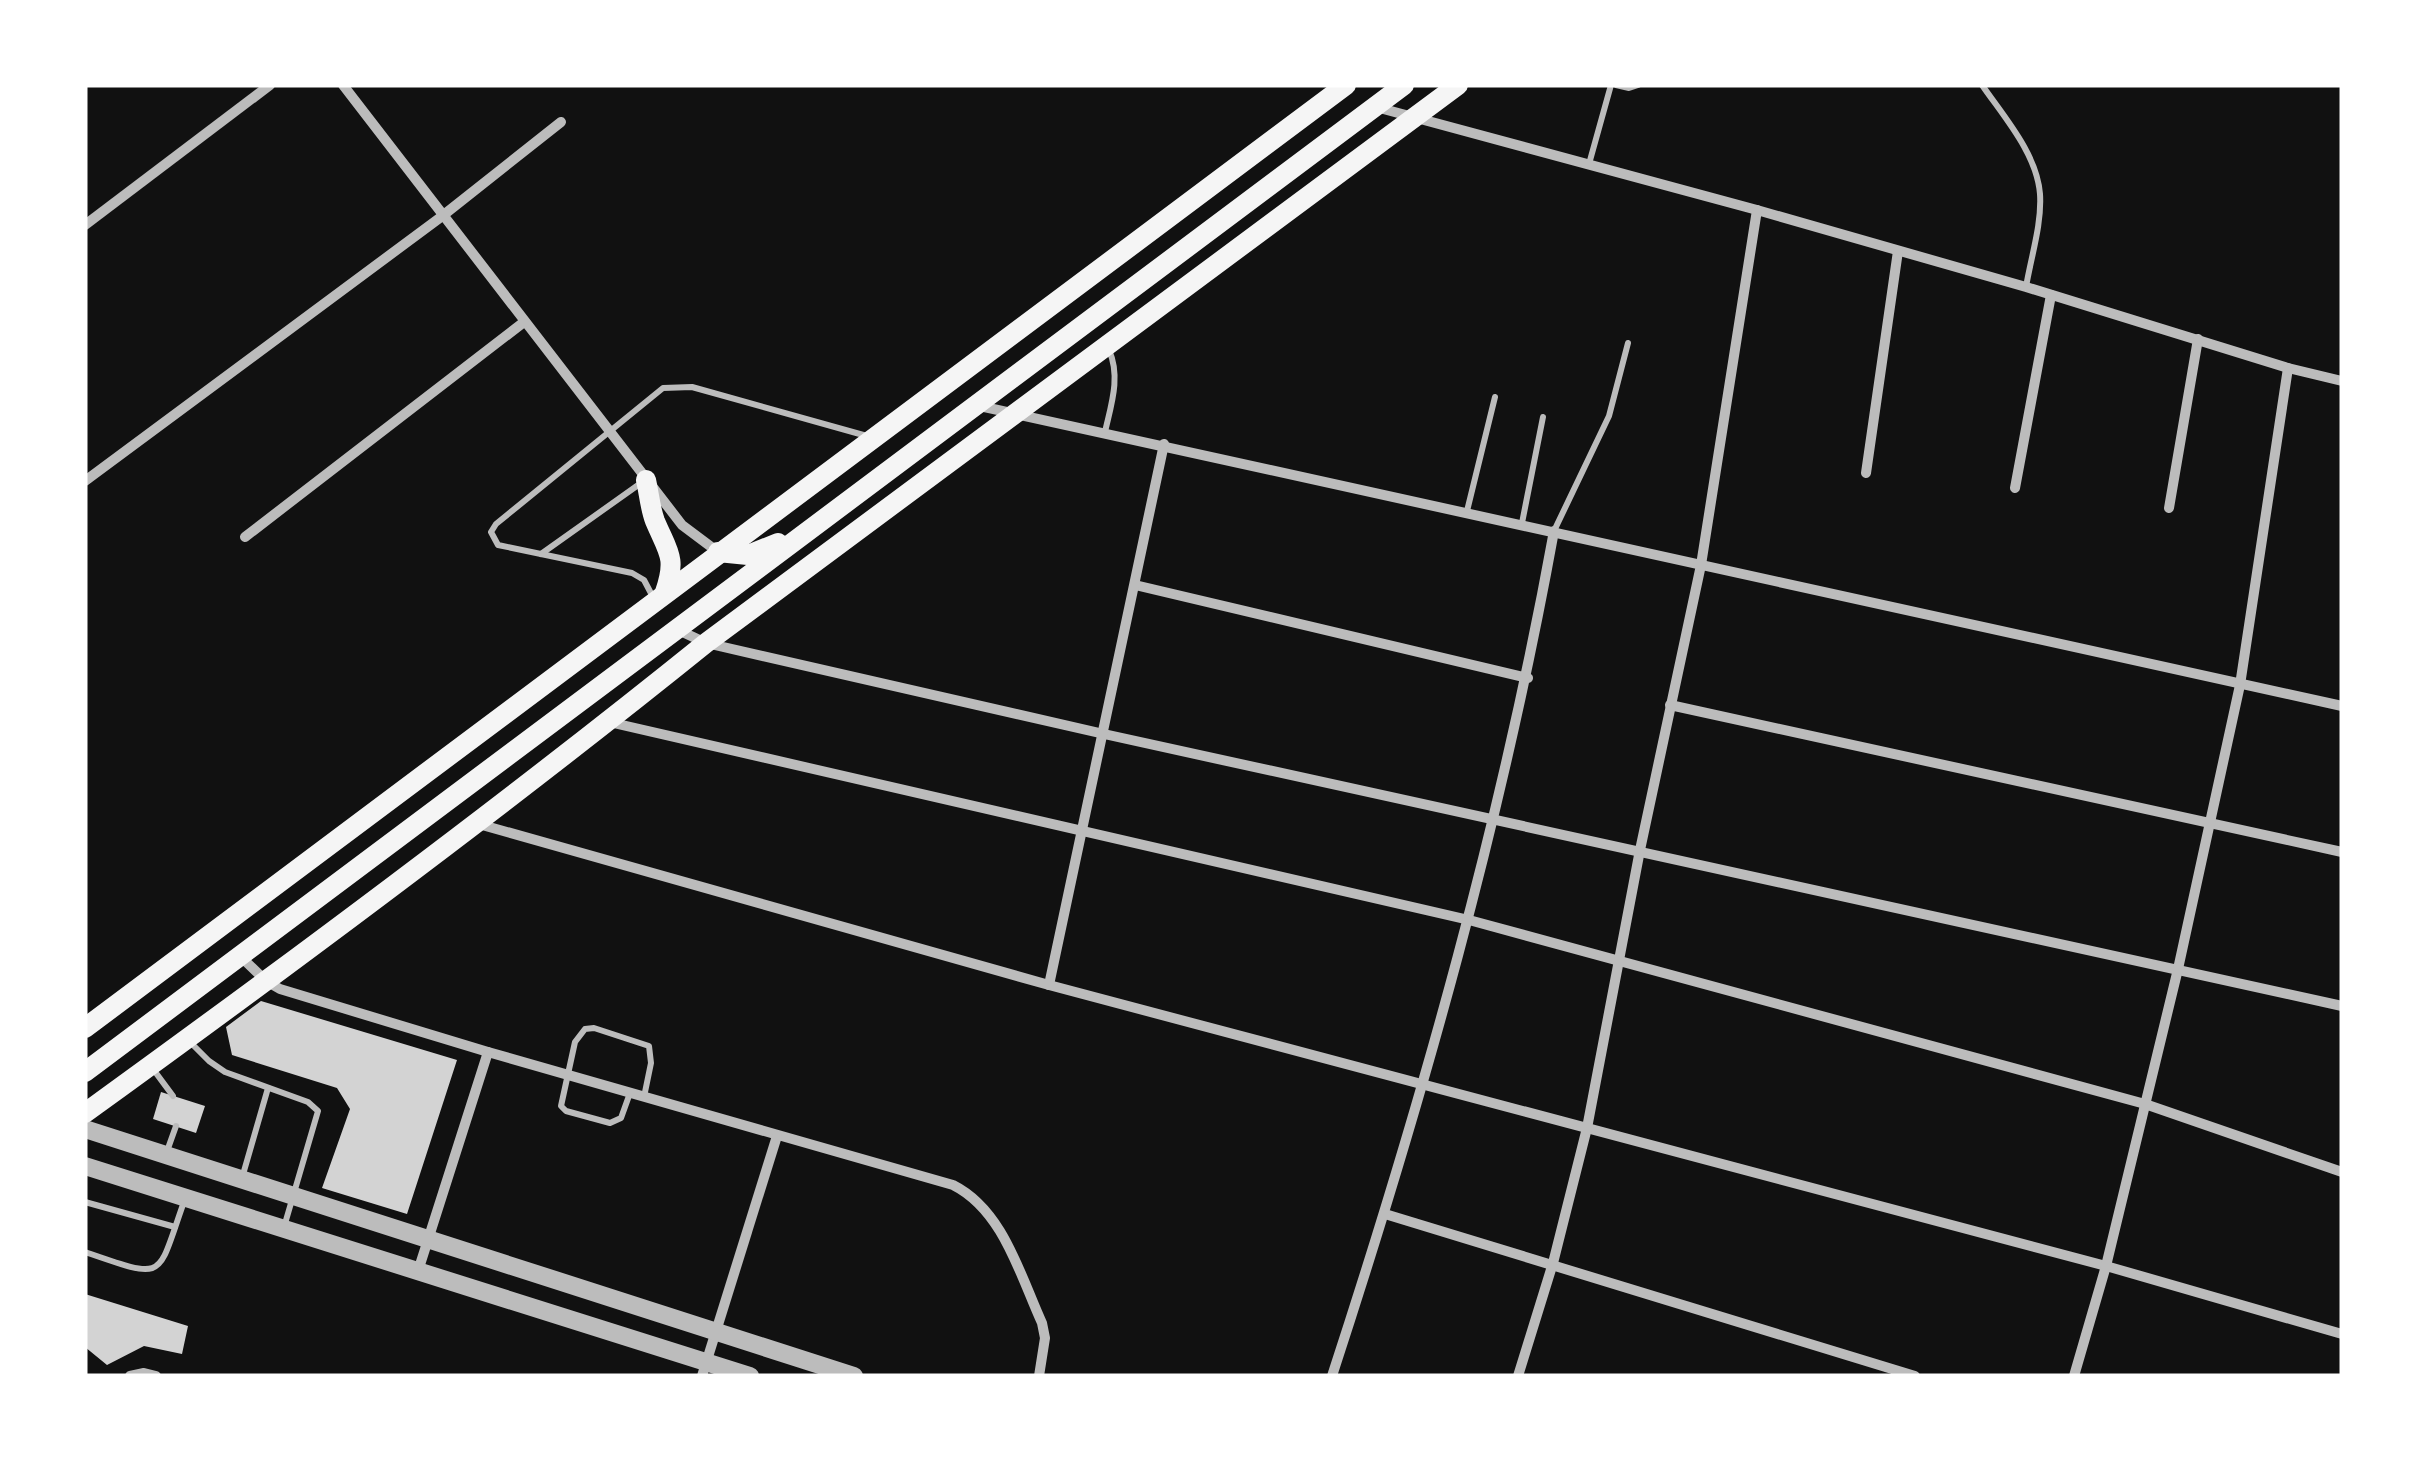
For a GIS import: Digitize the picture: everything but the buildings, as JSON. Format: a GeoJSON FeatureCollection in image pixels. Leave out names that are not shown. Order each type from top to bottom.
{"type":"FeatureCollection","features":[{"type":"Feature","properties":{"kind":"main road"},"geometry":{"type":"LineString","coordinates":[[85,1028],[1346,85]]}},
{"type":"Feature","properties":{"kind":"main road"},"geometry":{"type":"LineString","coordinates":[[85,1072],[1404,85]]}},
{"type":"Feature","properties":{"kind":"main road"},"geometry":{"type":"LineString","coordinates":[[85,1113],[608,722],[706,642],[1458,85]]}},
{"type":"Feature","properties":{"kind":"main road"},"geometry":{"type":"LineString","coordinates":[[646,480],[654,518],[670,547],[672,563],[660,596]]}},
{"type":"Feature","properties":{"kind":"main road"},"geometry":{"type":"LineString","coordinates":[[718,552],[748,556],[801,534]]}},
{"type":"Feature","properties":{"kind":"street"},"geometry":{"type":"LineString","coordinates":[[85,225],[270,85]]}},
{"type":"Feature","properties":{"kind":"street"},"geometry":{"type":"LineString","coordinates":[[342,85],[682,525],[718,552]]}},
{"type":"Feature","properties":{"kind":"street"},"geometry":{"type":"LineString","coordinates":[[1374,106],[1757,210],[2342,381]]}},
{"type":"Feature","properties":{"kind":"street"},"geometry":{"type":"LineString","coordinates":[[85,482],[562,122]]}},
{"type":"Feature","properties":{"kind":"street"},"geometry":{"type":"LineString","coordinates":[[1518,1376],[1553,1263],[1587,1128],[1640,850],[1701,565],[1757,210]]}},
{"type":"Feature","properties":{"kind":"street"},"geometry":{"type":"LineString","coordinates":[[1866,473],[1898,251]]}},
{"type":"Feature","properties":{"kind":"street"},"geometry":{"type":"LineString","coordinates":[[2014,488],[2052,295]]}},
{"type":"Feature","properties":{"kind":"street"},"geometry":{"type":"LineString","coordinates":[[246,537],[524,322]]}},
{"type":"Feature","properties":{"kind":"street"},"geometry":{"type":"LineString","coordinates":[[2169,508],[2198,338]]}},
{"type":"Feature","properties":{"kind":"street"},"geometry":{"type":"LineString","coordinates":[[2074,1376],[2106,1266],[2178,969],[2240,685],[2288,368]]}},
{"type":"Feature","properties":{"kind":"street"},"geometry":{"type":"LineString","coordinates":[[974,405],[2342,706]]}},
{"type":"Feature","properties":{"kind":"street"},"geometry":{"type":"LineString","coordinates":[[1049,985],[1164,444]]}},
{"type":"Feature","properties":{"kind":"street"},"geometry":{"type":"LineString","coordinates":[[1332,1376],[1385,1214],[1469,920],[1528,678],[1554,531]]}},
{"type":"Feature","properties":{"kind":"street"},"geometry":{"type":"LineString","coordinates":[[1135,585],[1528,678]]}},
{"type":"Feature","properties":{"kind":"street"},"geometry":{"type":"LineString","coordinates":[[675,628],[706,642],[1104,734],[2342,1006]]}},
{"type":"Feature","properties":{"kind":"street"},"geometry":{"type":"LineString","coordinates":[[1670,705],[2342,852]]}},
{"type":"Feature","properties":{"kind":"street"},"geometry":{"type":"LineString","coordinates":[[608,722],[1469,920],[2145,1104],[2342,1172]]}},
{"type":"Feature","properties":{"kind":"street"},"geometry":{"type":"LineString","coordinates":[[474,822],[1049,985],[2106,1266],[2342,1334]]}},
{"type":"Feature","properties":{"kind":"street"},"geometry":{"type":"LineString","coordinates":[[240,956],[280,989],[953,1185],[984,1206],[1042,1323],[1039,1376]]}},
{"type":"Feature","properties":{"kind":"street"},"geometry":{"type":"LineString","coordinates":[[418,1272],[488,1052]]}},
{"type":"Feature","properties":{"kind":"street"},"geometry":{"type":"LineString","coordinates":[[85,1129],[854,1376]]}},
{"type":"Feature","properties":{"kind":"street"},"geometry":{"type":"LineString","coordinates":[[704,1369],[777,1136]]}},
{"type":"Feature","properties":{"kind":"street"},"geometry":{"type":"LineString","coordinates":[[85,1166],[418,1272],[704,1369],[750,1376]]}},
{"type":"Feature","properties":{"kind":"street"},"geometry":{"type":"LineString","coordinates":[[1385,1214],[1553,1263],[1894,1373],[1915,1376]]}},
{"type":"Feature","properties":{"kind":"street"},"geometry":{"type":"LineString","coordinates":[[130,1376],[156,1376]]}},
{"type":"Feature","properties":{"kind":"lane"},"geometry":{"type":"LineString","coordinates":[[1588,165],[1614,85],[1638,85]]}},
{"type":"Feature","properties":{"kind":"lane"},"geometry":{"type":"LineString","coordinates":[[1982,85],[2034,168],[2040,194],[2026,287]]}},
{"type":"Feature","properties":{"kind":"lane"},"geometry":{"type":"LineString","coordinates":[[1554,531],[1609,416],[1628,342]]}},
{"type":"Feature","properties":{"kind":"lane"},"geometry":{"type":"LineString","coordinates":[[1106,432],[1115,381],[1108,347]]}},
{"type":"Feature","properties":{"kind":"lane"},"geometry":{"type":"LineString","coordinates":[[660,596],[632,574],[498,544],[491,532],[663,388],[692,387],[872,438]]}},
{"type":"Feature","properties":{"kind":"lane"},"geometry":{"type":"LineString","coordinates":[[1468,512],[1495,396]]}},
{"type":"Feature","properties":{"kind":"lane"},"geometry":{"type":"LineString","coordinates":[[1522,523],[1543,417]]}},
{"type":"Feature","properties":{"kind":"lane"},"geometry":{"type":"LineString","coordinates":[[540,555],[646,480]]}},
{"type":"Feature","properties":{"kind":"lane"},"geometry":{"type":"LineString","coordinates":[[630,1094],[620,1118],[610,1123],[566,1111],[560,1103],[574,1042],[585,1029],[643,1042],[652,1053],[644,1097]]}},
{"type":"Feature","properties":{"kind":"lane"},"geometry":{"type":"LineString","coordinates":[[187,1039],[216,1067],[308,1102],[318,1111],[284,1229]]}},
{"type":"Feature","properties":{"kind":"lane"},"geometry":{"type":"LineString","coordinates":[[150,1066],[173,1096]]}},
{"type":"Feature","properties":{"kind":"lane"},"geometry":{"type":"LineString","coordinates":[[242,1179],[268,1088]]}},
{"type":"Feature","properties":{"kind":"lane"},"geometry":{"type":"LineString","coordinates":[[165,1155],[176,1126]]}},
{"type":"Feature","properties":{"kind":"lane"},"geometry":{"type":"LineString","coordinates":[[85,1252],[141,1272],[152,1271],[164,1260],[186,1198]]}},
{"type":"Feature","properties":{"kind":"lane"},"geometry":{"type":"LineString","coordinates":[[85,1202],[175,1227]]}}]}
